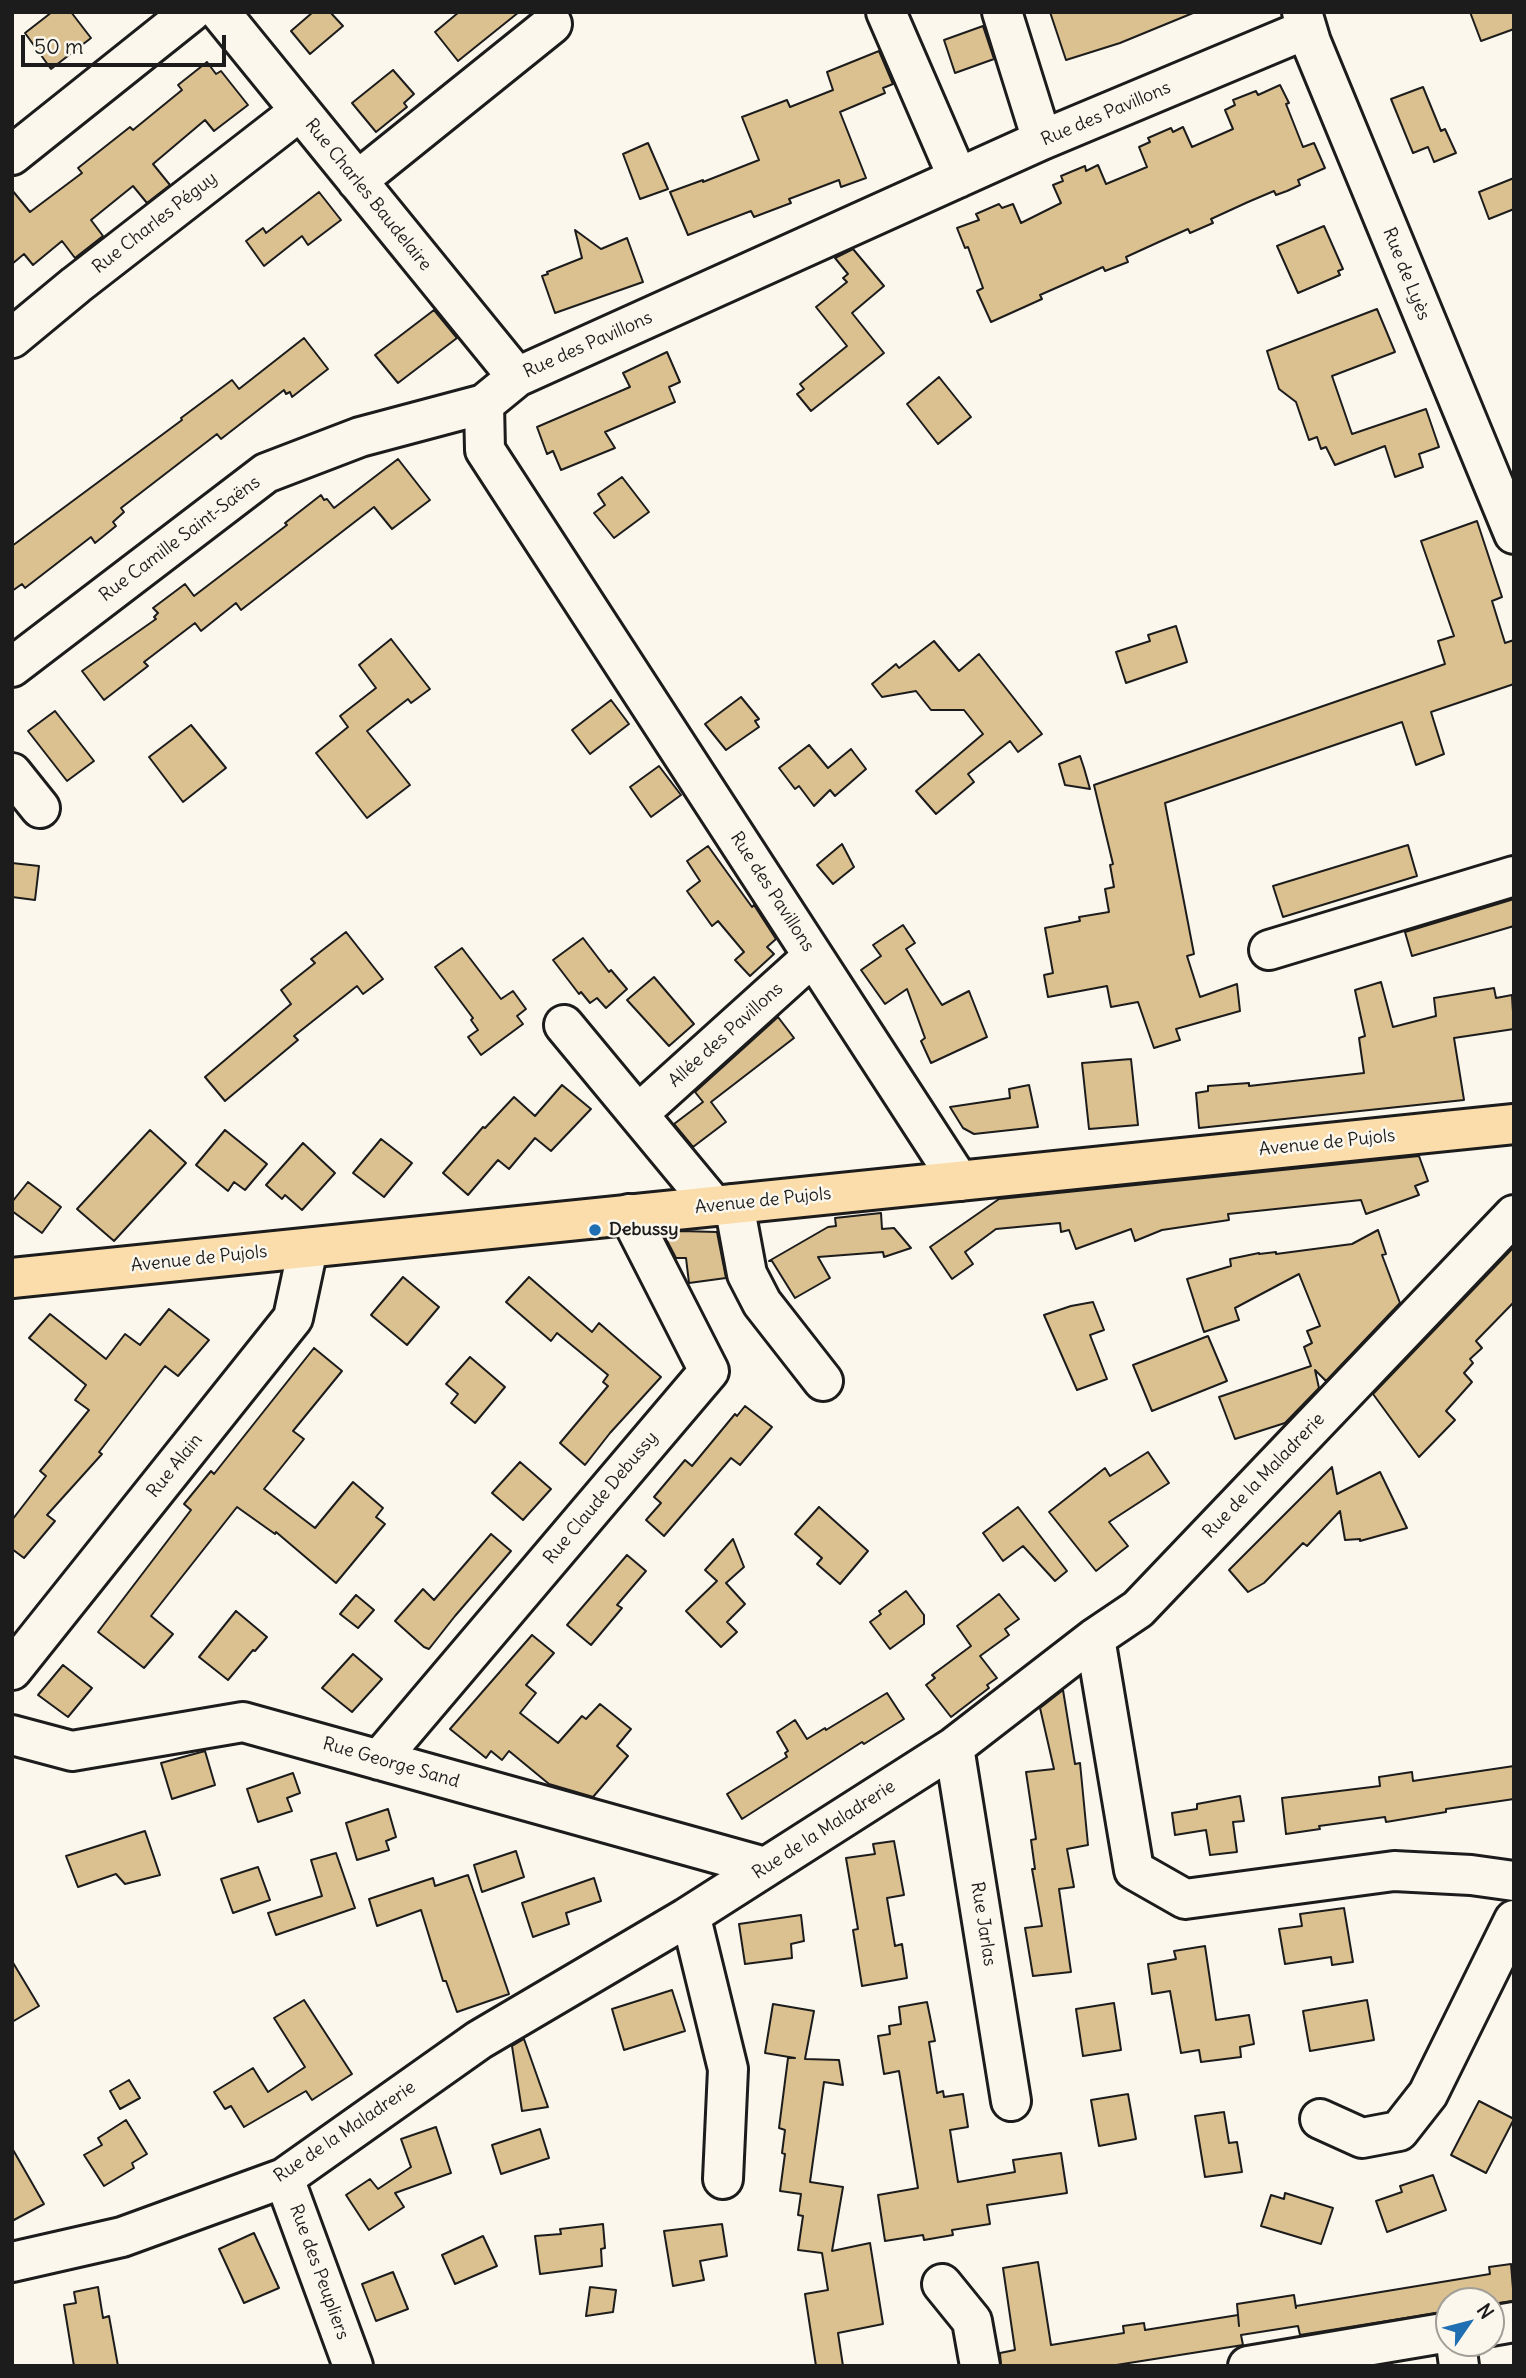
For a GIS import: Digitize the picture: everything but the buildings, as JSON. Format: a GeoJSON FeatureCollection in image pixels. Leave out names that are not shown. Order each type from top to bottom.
{"type":"FeatureCollection","features":[{"type":"Feature","properties":{"kind":"main road","name":"Avenue de Pujols"},"geometry":{"type":"LineString","coordinates":[[12,1278],[1514,1124]]}},
{"type":"Feature","properties":{"kind":"street"},"geometry":{"type":"LineString","coordinates":[[12,155],[191,12]]}},
{"type":"Feature","properties":{"kind":"street"},"geometry":{"type":"LineString","coordinates":[[886,12],[958,178]]}},
{"type":"Feature","properties":{"kind":"street"},"geometry":{"type":"LineString","coordinates":[[1002,12],[1042,140]]}},
{"type":"Feature","properties":{"kind":"street","name":"Rue Charles Baudelaire"},"geometry":{"type":"LineString","coordinates":[[235,18],[300,111],[517,377]]}},
{"type":"Feature","properties":{"kind":"street","name":"Rue des Pavillons"},"geometry":{"type":"LineString","coordinates":[[959,1181],[485,450],[484,404],[517,377],[1304,21]]}},
{"type":"Feature","properties":{"kind":"street","name":"Rue de Lyès"},"geometry":{"type":"LineString","coordinates":[[1304,21],[1514,534]]}},
{"type":"Feature","properties":{"kind":"street"},"geometry":{"type":"LineString","coordinates":[[357,181],[552,24]]}},
{"type":"Feature","properties":{"kind":"street","name":"Rue Charles Péguy"},"geometry":{"type":"LineString","coordinates":[[12,338],[300,111]]}},
{"type":"Feature","properties":{"kind":"street","name":"Rue Camille Saint-Saëns"},"geometry":{"type":"LineString","coordinates":[[12,667],[266,473],[360,437],[484,404]]}},
{"type":"Feature","properties":{"kind":"street"},"geometry":{"type":"LineString","coordinates":[[12,773],[40,808]]}},
{"type":"Feature","properties":{"kind":"street"},"geometry":{"type":"LineString","coordinates":[[1269,950],[1514,876]]}},
{"type":"Feature","properties":{"kind":"street","name":"Allée des Pavillons"},"geometry":{"type":"LineString","coordinates":[[638,1114],[813,956]]}},
{"type":"Feature","properties":{"kind":"street"},"geometry":{"type":"LineString","coordinates":[[564,1026],[638,1114],[724,1205],[747,1274],[762,1303],[823,1381]]}},
{"type":"Feature","properties":{"kind":"street","name":"Rue Claude Debussy"},"geometry":{"type":"LineString","coordinates":[[379,1759],[709,1371],[629,1214]]}},
{"type":"Feature","properties":{"kind":"street","name":"Rue de la Maladrerie"},"geometry":{"type":"LineString","coordinates":[[12,2262],[122,2237],[284,2178],[480,2040],[686,1918],[954,1747],[1138,1609],[1514,1215]]}},
{"type":"Feature","properties":{"kind":"street","name":"Rue Alain"},"geometry":{"type":"LineString","coordinates":[[12,1671],[293,1318],[308,1248]]}},
{"type":"Feature","properties":{"kind":"street"},"geometry":{"type":"LineString","coordinates":[[1096,1638],[1134,1870],[1185,1899],[1394,1871],[1471,1875],[1514,1881]]}},
{"type":"Feature","properties":{"kind":"street","name":"Rue George Sand"},"geometry":{"type":"LineString","coordinates":[[12,1735],[72,1751],[243,1722],[765,1867]]}},
{"type":"Feature","properties":{"kind":"street","name":"Rue Jarlas"},"geometry":{"type":"LineString","coordinates":[[954,1747],[1011,2101]]}},
{"type":"Feature","properties":{"kind":"street"},"geometry":{"type":"LineString","coordinates":[[686,1918],[693,1926],[728,2069],[723,2179]]}},
{"type":"Feature","properties":{"kind":"street"},"geometry":{"type":"LineString","coordinates":[[1320,2119],[1362,2138],[1399,2131],[1428,2094],[1514,1920]]}},
{"type":"Feature","properties":{"kind":"street","name":"Rue des Peupliers"},"geometry":{"type":"LineString","coordinates":[[284,2178],[353,2366]]}},
{"type":"Feature","properties":{"kind":"street"},"geometry":{"type":"LineString","coordinates":[[942,2284],[972,2321],[980,2366]]}},
{"type":"Feature","properties":{"kind":"street"},"geometry":{"type":"LineString","coordinates":[[1248,2366],[1435,2334]]}},
{"type":"Feature","properties":{"kind":"place","name":"Debussy"},"geometry":{"type":"Point","coordinates":[595,1230]}}]}
